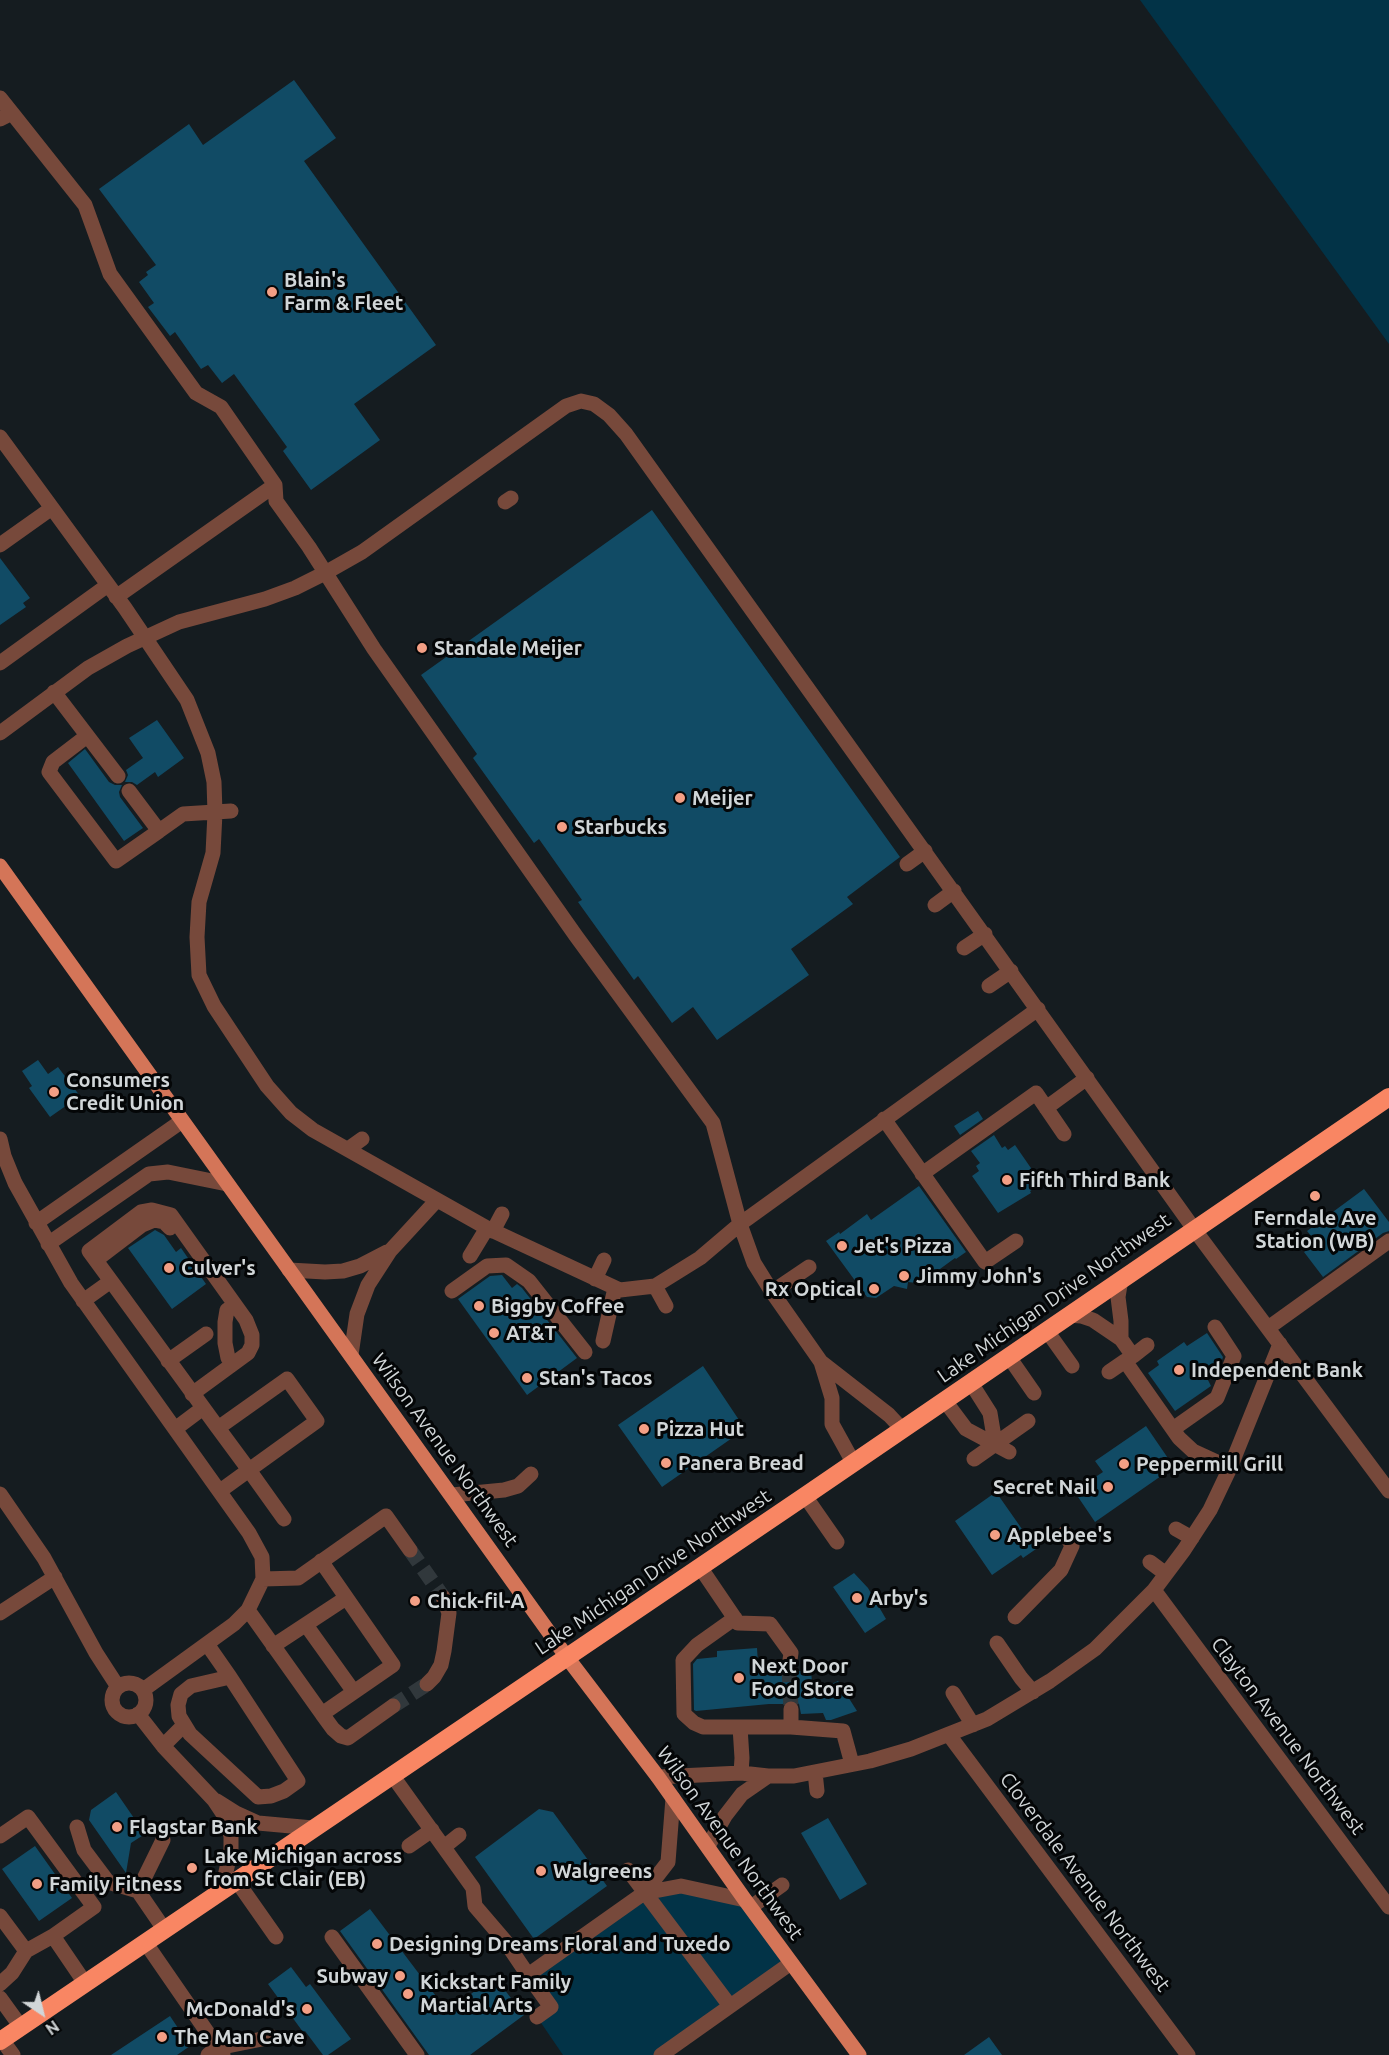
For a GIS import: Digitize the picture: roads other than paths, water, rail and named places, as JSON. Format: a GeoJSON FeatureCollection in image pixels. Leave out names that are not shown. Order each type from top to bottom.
{"type":"FeatureCollection","features":[{"type":"Feature","properties":{"kind":"highway","name":"Lake Michigan Drive Northwest"},"geometry":{"type":"LineString","coordinates":[[5,2045],[21,2027],[85,1983],[903,1430],[1389,1097]]}},
{"type":"Feature","properties":{"kind":"main road","name":"Wilson Avenue Northwest"},"geometry":{"type":"LineString","coordinates":[[0,866],[566,1656],[658,1777],[748,1904],[860,2055]]}},
{"type":"Feature","properties":{"kind":"street"},"geometry":{"type":"LineString","coordinates":[[0,98],[6,116],[85,205],[110,274],[196,393],[220,407],[275,485],[276,501],[309,547],[374,649],[571,928],[713,1123],[740,1224],[754,1263],[772,1292],[821,1362],[889,1415],[903,1430]]}},
{"type":"Feature","properties":{"kind":"street"},"geometry":{"type":"LineString","coordinates":[[0,733],[107,656],[144,637],[179,622],[273,597],[325,573],[362,552],[566,406],[581,401],[594,404],[609,415],[626,434],[1194,1229],[1389,1491]]}},
{"type":"Feature","properties":{"kind":"street"},"geometry":{"type":"LineString","coordinates":[[0,437],[112,591],[187,700],[201,716],[216,762],[223,812],[201,895],[197,937],[202,953],[199,975],[273,1082],[282,1105],[306,1117],[348,1149],[437,1200],[490,1229],[547,1248],[595,1279],[620,1290],[656,1287],[700,1258],[740,1224],[1038,1009]]}},
{"type":"Feature","properties":{"kind":"street"},"geometry":{"type":"LineString","coordinates":[[0,663],[275,485]]}},
{"type":"Feature","properties":{"kind":"street"},"geometry":{"type":"LineString","coordinates":[[0,545],[52,508]]}},
{"type":"Feature","properties":{"kind":"street"},"geometry":{"type":"LineString","coordinates":[[54,692],[118,776]]}},
{"type":"Feature","properties":{"kind":"street"},"geometry":{"type":"LineString","coordinates":[[87,735],[52,762],[49,772],[116,861],[183,814],[223,812]]}},
{"type":"Feature","properties":{"kind":"street"},"geometry":{"type":"LineString","coordinates":[[129,791],[159,831]]}},
{"type":"Feature","properties":{"kind":"street"},"geometry":{"type":"LineString","coordinates":[[907,864],[925,850]]}},
{"type":"Feature","properties":{"kind":"street"},"geometry":{"type":"LineString","coordinates":[[201,895],[217,883]]}},
{"type":"Feature","properties":{"kind":"street"},"geometry":{"type":"LineString","coordinates":[[935,905],[954,891]]}},
{"type":"Feature","properties":{"kind":"street"},"geometry":{"type":"LineString","coordinates":[[964,948],[985,934]]}},
{"type":"Feature","properties":{"kind":"street"},"geometry":{"type":"LineString","coordinates":[[989,986],[1011,971]]}},
{"type":"Feature","properties":{"kind":"street"},"geometry":{"type":"LineString","coordinates":[[1046,1108],[1087,1078]]}},
{"type":"Feature","properties":{"kind":"street"},"geometry":{"type":"LineString","coordinates":[[915,1169],[1036,1093],[1064,1134]]}},
{"type":"Feature","properties":{"kind":"street"},"geometry":{"type":"LineString","coordinates":[[884,1119],[915,1169],[983,1266],[1016,1241]]}},
{"type":"Feature","properties":{"kind":"street"},"geometry":{"type":"LineString","coordinates":[[36,1223],[182,1121]]}},
{"type":"Feature","properties":{"kind":"street"},"geometry":{"type":"LineString","coordinates":[[0,1139],[10,1173],[36,1223],[83,1301],[220,1491],[259,1550],[264,1567],[263,1579],[249,1610],[234,1624],[143,1689]]}},
{"type":"Feature","properties":{"kind":"street"},"geometry":{"type":"LineString","coordinates":[[348,1149],[362,1139]]}},
{"type":"Feature","properties":{"kind":"street"},"geometry":{"type":"LineString","coordinates":[[48,1244],[149,1174],[168,1172],[227,1185]]}},
{"type":"Feature","properties":{"kind":"street"},"geometry":{"type":"LineString","coordinates":[[351,1355],[362,1297],[390,1251],[437,1200]]}},
{"type":"Feature","properties":{"kind":"street"},"geometry":{"type":"LineString","coordinates":[[189,1390],[248,1353],[252,1345],[252,1335],[246,1320],[171,1215],[152,1210],[141,1212],[89,1251],[189,1390],[284,1519]]}},
{"type":"Feature","properties":{"kind":"street"},"geometry":{"type":"LineString","coordinates":[[470,1256],[502,1214]]}},
{"type":"Feature","properties":{"kind":"street"},"geometry":{"type":"LineString","coordinates":[[96,1260],[142,1225],[154,1220],[164,1222],[218,1292],[227,1310],[241,1326],[243,1336],[239,1349],[189,1390]]}},
{"type":"Feature","properties":{"kind":"street"},"geometry":{"type":"LineString","coordinates":[[1268,1328],[1389,1241]]}},
{"type":"Feature","properties":{"kind":"street"},"geometry":{"type":"LineString","coordinates":[[289,1270],[343,1271],[360,1266],[390,1251]]}},
{"type":"Feature","properties":{"kind":"street"},"geometry":{"type":"LineString","coordinates":[[595,1279],[604,1260]]}},
{"type":"Feature","properties":{"kind":"street"},"geometry":{"type":"LineString","coordinates":[[452,1291],[487,1266],[506,1265],[529,1281],[585,1352]]}},
{"type":"Feature","properties":{"kind":"street"},"geometry":{"type":"LineString","coordinates":[[772,1292],[808,1267]]}},
{"type":"Feature","properties":{"kind":"street"},"geometry":{"type":"LineString","coordinates":[[1121,1279],[1118,1297],[1121,1339],[1129,1358],[1173,1429],[1193,1451],[1230,1468]]}},
{"type":"Feature","properties":{"kind":"street"},"geometry":{"type":"LineString","coordinates":[[83,1301],[111,1281]]}},
{"type":"Feature","properties":{"kind":"street"},"geometry":{"type":"LineString","coordinates":[[656,1287],[666,1306]]}},
{"type":"Feature","properties":{"kind":"street"},"geometry":{"type":"LineString","coordinates":[[603,1341],[615,1288]]}},
{"type":"Feature","properties":{"kind":"street"},"geometry":{"type":"LineString","coordinates":[[1068,1315],[1093,1320],[1121,1339]]}},
{"type":"Feature","properties":{"kind":"street"},"geometry":{"type":"LineString","coordinates":[[1173,1429],[1217,1398],[1234,1356],[1215,1327]]}},
{"type":"Feature","properties":{"kind":"street"},"geometry":{"type":"LineString","coordinates":[[1047,1331],[1072,1366]]}},
{"type":"Feature","properties":{"kind":"street"},"geometry":{"type":"LineString","coordinates":[[168,1361],[206,1334]]}},
{"type":"Feature","properties":{"kind":"street"},"geometry":{"type":"LineString","coordinates":[[658,1777],[741,1773],[794,1776],[852,1764],[911,1749],[949,1735],[987,1719],[1033,1692],[1095,1648],[1154,1590],[1192,1538],[1210,1510],[1241,1444],[1280,1344]]}},
{"type":"Feature","properties":{"kind":"street"},"geometry":{"type":"LineString","coordinates":[[1109,1372],[1147,1345]]}},
{"type":"Feature","properties":{"kind":"street"},"geometry":{"type":"LineString","coordinates":[[1009,1357],[1034,1393]]}},
{"type":"Feature","properties":{"kind":"street"},"geometry":{"type":"LineString","coordinates":[[821,1362],[832,1398],[832,1424],[853,1462]]}},
{"type":"Feature","properties":{"kind":"street"},"geometry":{"type":"LineString","coordinates":[[218,1428],[287,1379],[317,1420],[220,1491]]}},
{"type":"Feature","properties":{"kind":"street"},"geometry":{"type":"LineString","coordinates":[[971,1383],[990,1413],[995,1443]]}},
{"type":"Feature","properties":{"kind":"street"},"geometry":{"type":"LineString","coordinates":[[945,1401],[966,1429],[1009,1452]]}},
{"type":"Feature","properties":{"kind":"street"},"geometry":{"type":"LineString","coordinates":[[175,1429],[203,1408]]}},
{"type":"Feature","properties":{"kind":"street"},"geometry":{"type":"LineString","coordinates":[[974,1459],[1028,1421]]}},
{"type":"Feature","properties":{"kind":"street"},"geometry":{"type":"LineString","coordinates":[[452,1496],[504,1490],[518,1486],[531,1474]]}},
{"type":"Feature","properties":{"kind":"street"},"geometry":{"type":"LineString","coordinates":[[0,1494],[56,1576],[96,1653],[118,1687]]}},
{"type":"Feature","properties":{"kind":"street"},"geometry":{"type":"LineString","coordinates":[[805,1496],[837,1542]]}},
{"type":"Feature","properties":{"kind":"street"},"geometry":{"type":"LineString","coordinates":[[263,1579],[298,1578],[386,1516],[410,1550]]}},
{"type":"Feature","properties":{"kind":"street"},"geometry":{"type":"LineString","coordinates":[[1176,1529],[1192,1538]]}},
{"type":"Feature","properties":{"kind":"street"},"geometry":{"type":"LineString","coordinates":[[1015,1617],[1061,1570],[1072,1546],[1065,1533]]}},
{"type":"Feature","properties":{"kind":"street"},"geometry":{"type":"LineString","coordinates":[[321,1561],[393,1665],[322,1714]]}},
{"type":"Feature","properties":{"kind":"street"},"geometry":{"type":"LineString","coordinates":[[1150,1562],[1166,1574]]}},
{"type":"Feature","properties":{"kind":"street"},"geometry":{"type":"LineString","coordinates":[[700,1567],[738,1623],[770,1624],[790,1653],[789,1667]]}},
{"type":"Feature","properties":{"kind":"street"},"geometry":{"type":"LineString","coordinates":[[0,1613],[56,1576]]}},
{"type":"Feature","properties":{"kind":"street","name":"Clayton Avenue Northwest"},"geometry":{"type":"LineString","coordinates":[[1154,1590],[1389,1907]]}},
{"type":"Feature","properties":{"kind":"street"},"geometry":{"type":"LineString","coordinates":[[427,1684],[441,1665],[444,1651],[449,1613],[443,1597]]}},
{"type":"Feature","properties":{"kind":"street"},"geometry":{"type":"LineString","coordinates":[[273,1646],[346,1598]]}},
{"type":"Feature","properties":{"kind":"street"},"geometry":{"type":"LineString","coordinates":[[249,1610],[340,1736],[348,1737],[393,1706]]}},
{"type":"Feature","properties":{"kind":"street"},"geometry":{"type":"LineString","coordinates":[[735,1618],[696,1645],[683,1660],[684,1714],[694,1723],[704,1727],[791,1727],[843,1731],[852,1764]]}},
{"type":"Feature","properties":{"kind":"street"},"geometry":{"type":"LineString","coordinates":[[306,1625],[354,1692]]}},
{"type":"Feature","properties":{"kind":"street"},"geometry":{"type":"LineString","coordinates":[[997,1643],[1033,1692]]}},
{"type":"Feature","properties":{"kind":"street"},"geometry":{"type":"LineString","coordinates":[[207,1644],[230,1677],[298,1781],[284,1791],[271,1796],[258,1797],[190,1734],[179,1716],[178,1705],[181,1694],[191,1686],[230,1677]]}},
{"type":"Feature","properties":{"kind":"street"},"geometry":{"type":"LineString","coordinates":[[128,1683],[143,1689],[146,1706],[138,1714],[127,1717],[117,1712],[112,1696],[118,1687],[128,1683]]}},
{"type":"Feature","properties":{"kind":"street"},"geometry":{"type":"LineString","coordinates":[[953,1693],[973,1725]]}},
{"type":"Feature","properties":{"kind":"street"},"geometry":{"type":"LineString","coordinates":[[791,1709],[791,1727]]}},
{"type":"Feature","properties":{"kind":"street"},"geometry":{"type":"LineString","coordinates":[[138,1714],[163,1746],[214,1800],[226,1819],[231,1841],[229,1885],[276,1937]]}},
{"type":"Feature","properties":{"kind":"street"},"geometry":{"type":"LineString","coordinates":[[163,1746],[184,1725]]}},
{"type":"Feature","properties":{"kind":"street"},"geometry":{"type":"LineString","coordinates":[[740,1727],[741,1773]]}},
{"type":"Feature","properties":{"kind":"street","name":"Cloverdale Avenue Northwest"},"geometry":{"type":"LineString","coordinates":[[949,1735],[1188,2055]]}},
{"type":"Feature","properties":{"kind":"street"},"geometry":{"type":"LineString","coordinates":[[815,1772],[817,1791]]}},
{"type":"Feature","properties":{"kind":"street"},"geometry":{"type":"LineString","coordinates":[[392,1775],[473,1888],[475,1906],[499,1945],[528,1975],[551,2007],[537,2017]]}},
{"type":"Feature","properties":{"kind":"street"},"geometry":{"type":"LineString","coordinates":[[708,1846],[725,1816],[742,1794],[768,1776]]}},
{"type":"Feature","properties":{"kind":"street"},"geometry":{"type":"LineString","coordinates":[[528,1975],[644,1893],[668,1862],[673,1798]]}},
{"type":"Feature","properties":{"kind":"street"},"geometry":{"type":"LineString","coordinates":[[214,1800],[258,1823],[313,1828]]}},
{"type":"Feature","properties":{"kind":"street"},"geometry":{"type":"LineString","coordinates":[[0,1836],[28,1817],[94,1907],[53,1936],[26,1951],[12,1973],[0,1984]]}},
{"type":"Feature","properties":{"kind":"street"},"geometry":{"type":"LineString","coordinates":[[77,1827],[84,1850],[108,1882],[138,1890],[164,1929]]}},
{"type":"Feature","properties":{"kind":"street"},"geometry":{"type":"LineString","coordinates":[[410,1846],[432,1830]]}},
{"type":"Feature","properties":{"kind":"street"},"geometry":{"type":"LineString","coordinates":[[444,1847],[459,1835]]}},
{"type":"Feature","properties":{"kind":"street"},"geometry":{"type":"LineString","coordinates":[[138,1890],[163,1840]]}},
{"type":"Feature","properties":{"kind":"street"},"geometry":{"type":"LineString","coordinates":[[627,1870],[730,2006]]}},
{"type":"Feature","properties":{"kind":"street"},"geometry":{"type":"LineString","coordinates":[[644,1893],[681,1886],[748,1904],[782,1886]]}},
{"type":"Feature","properties":{"kind":"street"},"geometry":{"type":"LineString","coordinates":[[0,1916],[26,1951]]}},
{"type":"Feature","properties":{"kind":"street"},"geometry":{"type":"LineString","coordinates":[[53,1936],[85,1983]]}},
{"type":"Feature","properties":{"kind":"street"},"geometry":{"type":"LineString","coordinates":[[332,1937],[417,2055]]}},
{"type":"Feature","properties":{"kind":"street"},"geometry":{"type":"LineString","coordinates":[[145,1942],[216,2053],[272,2037]]}},
{"type":"Feature","properties":{"kind":"street"},"geometry":{"type":"LineString","coordinates":[[661,2055],[791,1963]]}},
{"type":"Feature","properties":{"kind":"street"},"geometry":{"type":"LineString","coordinates":[[0,1998],[21,2027]]}},
{"type":"Feature","properties":{"kind":"tunnel"},"geometry":{"type":"LineString","coordinates":[[410,1550],[443,1597]]}},
{"type":"Feature","properties":{"kind":"tunnel"},"geometry":{"type":"LineString","coordinates":[[789,1667],[791,1709]]}},
{"type":"Feature","properties":{"kind":"tunnel"},"geometry":{"type":"LineString","coordinates":[[393,1706],[427,1684]]}},
{"type":"Feature","properties":{"kind":"place","name":"Blain's Farm & Fleet"},"geometry":{"type":"Point","coordinates":[272,292]}},
{"type":"Feature","properties":{"kind":"place","name":"Standale Meijer"},"geometry":{"type":"Point","coordinates":[422,648]}},
{"type":"Feature","properties":{"kind":"place","name":"Meijer"},"geometry":{"type":"Point","coordinates":[680,798]}},
{"type":"Feature","properties":{"kind":"place","name":"Starbucks"},"geometry":{"type":"Point","coordinates":[562,827]}},
{"type":"Feature","properties":{"kind":"place","name":"Consumers Credit Union"},"geometry":{"type":"Point","coordinates":[54,1092]}},
{"type":"Feature","properties":{"kind":"place","name":"Fifth Third Bank"},"geometry":{"type":"Point","coordinates":[1007,1180]}},
{"type":"Feature","properties":{"kind":"place","name":"Ferndale Ave Station (WB)"},"geometry":{"type":"Point","coordinates":[1315,1196]}},
{"type":"Feature","properties":{"kind":"place","name":"Jet's Pizza"},"geometry":{"type":"Point","coordinates":[842,1246]}},
{"type":"Feature","properties":{"kind":"place","name":"Culver's"},"geometry":{"type":"Point","coordinates":[169,1268]}},
{"type":"Feature","properties":{"kind":"place","name":"Jimmy John's"},"geometry":{"type":"Point","coordinates":[904,1276]}},
{"type":"Feature","properties":{"kind":"place","name":"Rx Optical"},"geometry":{"type":"Point","coordinates":[874,1289]}},
{"type":"Feature","properties":{"kind":"place","name":"Biggby Coffee"},"geometry":{"type":"Point","coordinates":[479,1306]}},
{"type":"Feature","properties":{"kind":"place","name":"AT&T"},"geometry":{"type":"Point","coordinates":[494,1333]}},
{"type":"Feature","properties":{"kind":"place","name":"Independent Bank"},"geometry":{"type":"Point","coordinates":[1179,1370]}},
{"type":"Feature","properties":{"kind":"place","name":"Stan's Tacos"},"geometry":{"type":"Point","coordinates":[527,1378]}},
{"type":"Feature","properties":{"kind":"place","name":"Pizza Hut"},"geometry":{"type":"Point","coordinates":[644,1429]}},
{"type":"Feature","properties":{"kind":"place","name":"Panera Bread"},"geometry":{"type":"Point","coordinates":[666,1463]}},
{"type":"Feature","properties":{"kind":"place","name":"Peppermill Grill"},"geometry":{"type":"Point","coordinates":[1124,1464]}},
{"type":"Feature","properties":{"kind":"place","name":"Secret Nail"},"geometry":{"type":"Point","coordinates":[1108,1487]}},
{"type":"Feature","properties":{"kind":"place","name":"Applebee's"},"geometry":{"type":"Point","coordinates":[995,1535]}},
{"type":"Feature","properties":{"kind":"place","name":"Arby's"},"geometry":{"type":"Point","coordinates":[857,1598]}},
{"type":"Feature","properties":{"kind":"place","name":"Chick-fil-A"},"geometry":{"type":"Point","coordinates":[415,1601]}},
{"type":"Feature","properties":{"kind":"place","name":"Next Door Food Store"},"geometry":{"type":"Point","coordinates":[739,1678]}},
{"type":"Feature","properties":{"kind":"place","name":"Flagstar Bank"},"geometry":{"type":"Point","coordinates":[117,1827]}},
{"type":"Feature","properties":{"kind":"place","name":"Lake Michigan across from St Clair (EB)"},"geometry":{"type":"Point","coordinates":[192,1868]}},
{"type":"Feature","properties":{"kind":"place","name":"Walgreens"},"geometry":{"type":"Point","coordinates":[541,1871]}},
{"type":"Feature","properties":{"kind":"place","name":"Family Fitness"},"geometry":{"type":"Point","coordinates":[37,1884]}},
{"type":"Feature","properties":{"kind":"place","name":"Designing Dreams Floral and Tuxedo"},"geometry":{"type":"Point","coordinates":[377,1944]}},
{"type":"Feature","properties":{"kind":"place","name":"Subway"},"geometry":{"type":"Point","coordinates":[400,1976]}},
{"type":"Feature","properties":{"kind":"place","name":"Kickstart Family Martial Arts"},"geometry":{"type":"Point","coordinates":[408,1994]}},
{"type":"Feature","properties":{"kind":"place","name":"McDonald's"},"geometry":{"type":"Point","coordinates":[307,2009]}},
{"type":"Feature","properties":{"kind":"place","name":"The Man Cave"},"geometry":{"type":"Point","coordinates":[162,2037]}}]}
